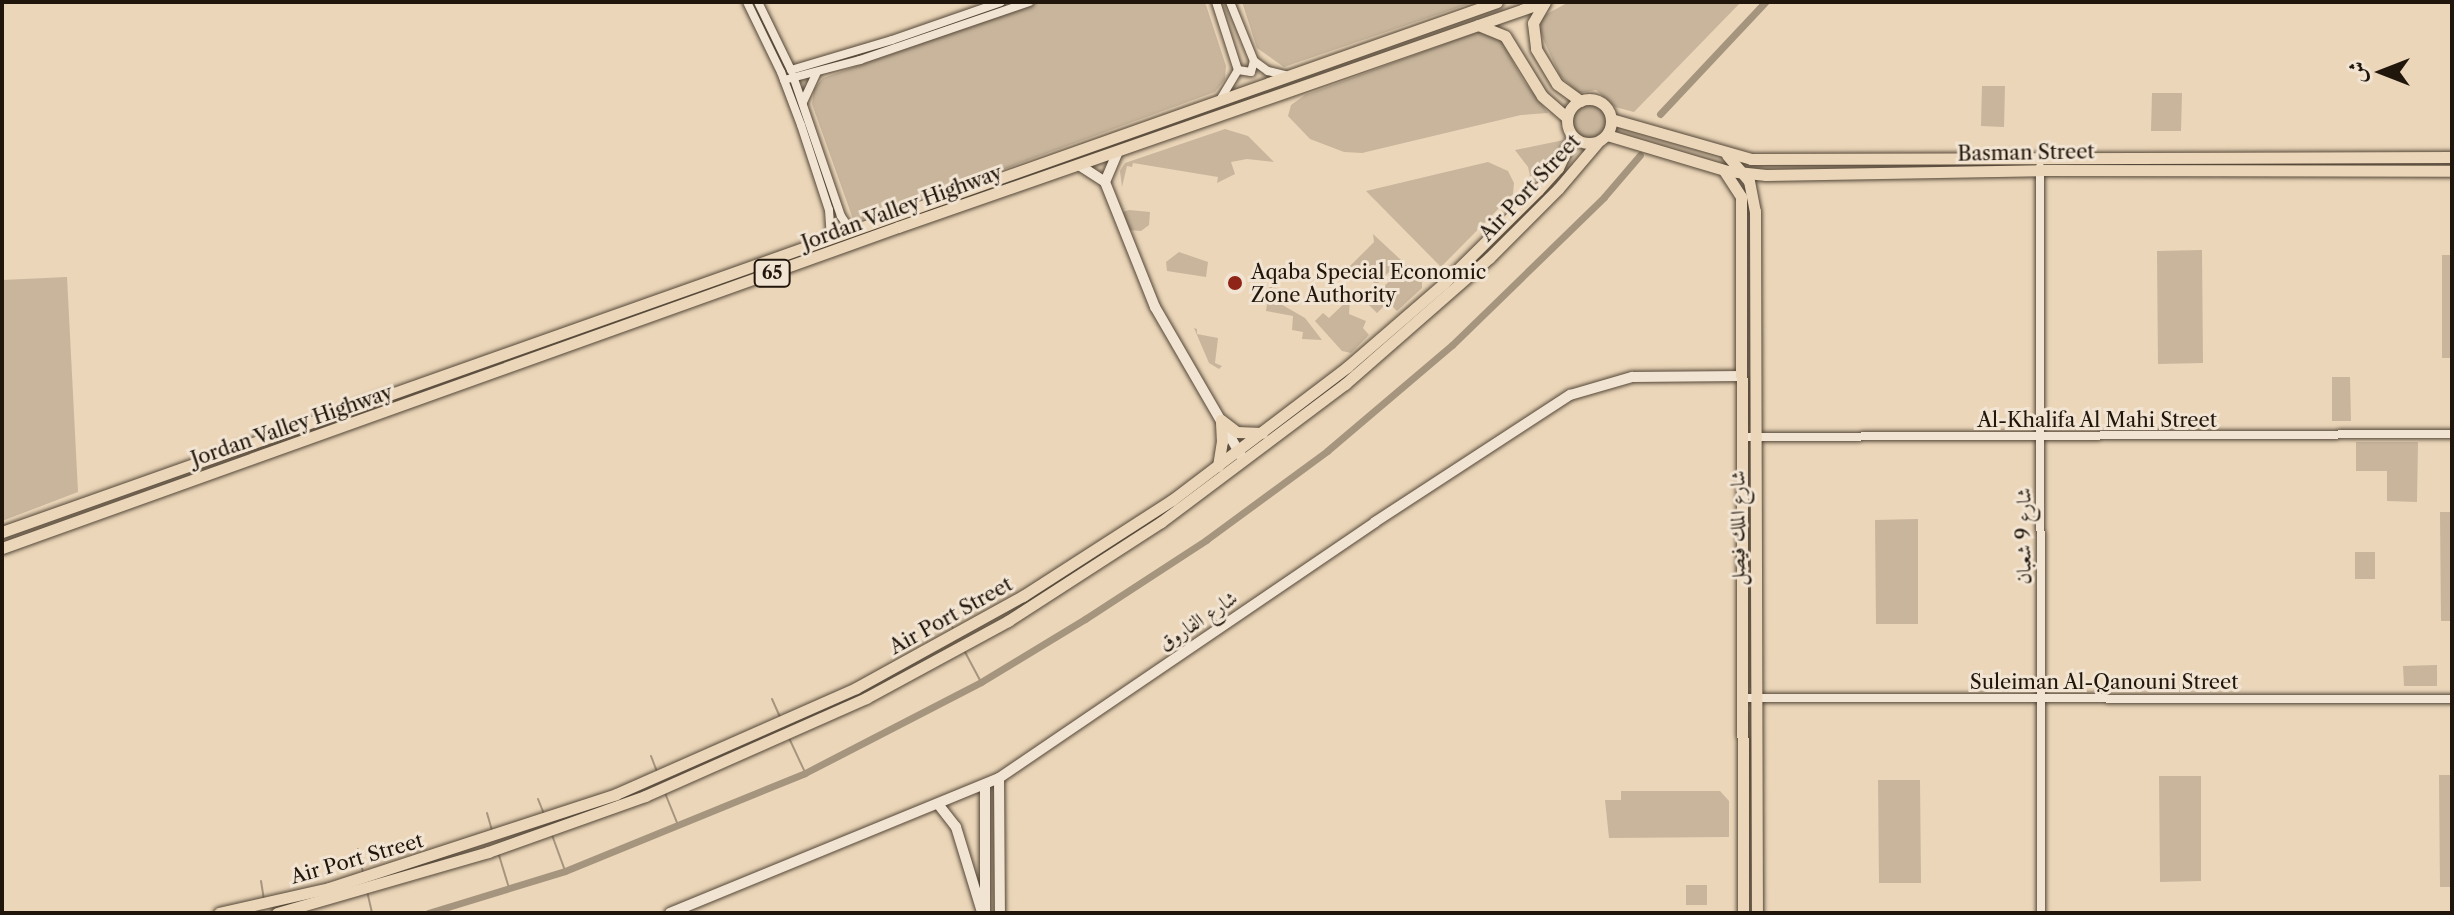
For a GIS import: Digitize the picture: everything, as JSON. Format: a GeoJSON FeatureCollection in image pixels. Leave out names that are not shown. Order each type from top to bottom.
{"type":"FeatureCollection","features":[{"type":"Feature","properties":{"kind":"main road","name":"Jordan Valley Highway"},"geometry":{"type":"LineString","coordinates":[[2,548],[897,222],[1256,86],[1497,2]]}},
{"type":"Feature","properties":{"kind":"main road","name":"Jordan Valley Highway"},"geometry":{"type":"LineString","coordinates":[[2,532],[857,230],[897,222],[1079,165],[1544,2]]}},
{"type":"Feature","properties":{"kind":"main road"},"geometry":{"type":"LineString","coordinates":[[1478,25],[1505,36],[1542,96],[1567,118],[1573,136],[1584,143],[1602,138],[1611,119],[1602,103],[1580,101],[1557,84],[1536,49],[1533,23],[1544,2]]}},
{"type":"Feature","properties":{"kind":"main road"},"geometry":{"type":"LineString","coordinates":[[1256,86],[1261,101]]}},
{"type":"Feature","properties":{"kind":"main road"},"geometry":{"type":"LineString","coordinates":[[1567,118],[1580,101]]}},
{"type":"Feature","properties":{"kind":"main road","name":"Basman Street"},"geometry":{"type":"LineString","coordinates":[[1611,119],[1751,159],[2452,171]]}},
{"type":"Feature","properties":{"kind":"main road","name":"Air Port Street"},"geometry":{"type":"LineString","coordinates":[[222,913],[329,888],[536,823],[657,777],[778,725],[897,667],[1023,596],[1110,542],[1218,466],[1347,367],[1477,251],[1558,168],[1573,136]]}},
{"type":"Feature","properties":{"kind":"main road","name":"Basman Street"},"geometry":{"type":"LineString","coordinates":[[1602,138],[1745,173],[2452,157]]}},
{"type":"Feature","properties":{"kind":"main road","name":"Air Port Street"},"geometry":{"type":"LineString","coordinates":[[277,913],[433,869],[565,825],[711,768],[866,698],[1008,621],[1161,522],[1246,462],[1345,384],[1455,290],[1558,189],[1602,138]]}},
{"type":"Feature","properties":{"kind":"main road"},"geometry":{"type":"LineString","coordinates":[[1105,182],[1118,152]]}},
{"type":"Feature","properties":{"kind":"main road"},"geometry":{"type":"LineString","coordinates":[[1726,154],[1745,173]]}},
{"type":"Feature","properties":{"kind":"main road"},"geometry":{"type":"LineString","coordinates":[[1079,165],[1105,182],[1155,307],[1246,462]]}},
{"type":"Feature","properties":{"kind":"main road","name":"شارع الملك فيصل"},"geometry":{"type":"LineString","coordinates":[[1722,169],[1739,189],[1741,211],[1743,913]]}},
{"type":"Feature","properties":{"kind":"main road","name":"شارع الملك فيصل"},"geometry":{"type":"LineString","coordinates":[[1745,173],[1753,192],[1755,211],[1757,913]]}},
{"type":"Feature","properties":{"kind":"main road"},"geometry":{"type":"LineString","coordinates":[[1741,211],[1755,211]]}},
{"type":"Feature","properties":{"kind":"main road","name":"شارع الفاروق"},"geometry":{"type":"LineString","coordinates":[[670,913],[999,778],[1375,522],[1570,395],[1632,377],[1742,376]]}},
{"type":"Feature","properties":{"kind":"main road"},"geometry":{"type":"LineString","coordinates":[[1221,420],[1237,432],[1262,433]]}},
{"type":"Feature","properties":{"kind":"main road"},"geometry":{"type":"LineString","coordinates":[[1218,466],[1222,442],[1221,420]]}},
{"type":"Feature","properties":{"kind":"main road"},"geometry":{"type":"LineString","coordinates":[[999,778],[1000,913]]}},
{"type":"Feature","properties":{"kind":"main road"},"geometry":{"type":"LineString","coordinates":[[983,913],[985,785]]}},
{"type":"Feature","properties":{"kind":"main road"},"geometry":{"type":"LineString","coordinates":[[938,804],[956,827],[983,913]]}},
{"type":"Feature","properties":{"kind":"street"},"geometry":{"type":"LineString","coordinates":[[747,2],[782,76],[825,197],[832,227],[831,239]]}},
{"type":"Feature","properties":{"kind":"street"},"geometry":{"type":"LineString","coordinates":[[758,2],[793,74],[841,216],[847,225],[857,230]]}},
{"type":"Feature","properties":{"kind":"street"},"geometry":{"type":"LineString","coordinates":[[793,74],[808,65],[1001,2]]}},
{"type":"Feature","properties":{"kind":"street"},"geometry":{"type":"LineString","coordinates":[[782,76],[817,72],[1029,2]]}},
{"type":"Feature","properties":{"kind":"street"},"geometry":{"type":"LineString","coordinates":[[1216,2],[1238,70],[1220,100]]}},
{"type":"Feature","properties":{"kind":"street"},"geometry":{"type":"LineString","coordinates":[[1230,2],[1254,61],[1268,71],[1287,76]]}},
{"type":"Feature","properties":{"kind":"street"},"geometry":{"type":"LineString","coordinates":[[784,54],[808,65]]}},
{"type":"Feature","properties":{"kind":"street"},"geometry":{"type":"LineString","coordinates":[[1238,70],[1251,72],[1254,61]]}},
{"type":"Feature","properties":{"kind":"street"},"geometry":{"type":"LineString","coordinates":[[803,103],[817,72]]}},
{"type":"Feature","properties":{"kind":"street","name":"شارع 9 شعبان"},"geometry":{"type":"LineString","coordinates":[[2040,164],[2041,913]]}},
{"type":"Feature","properties":{"kind":"street","name":"Al-Khalifa Al Mahi Street"},"geometry":{"type":"LineString","coordinates":[[1742,437],[2452,434]]}},
{"type":"Feature","properties":{"kind":"street","name":"Suleiman Al-Qanouni Street"},"geometry":{"type":"LineString","coordinates":[[1743,698],[2452,699]]}},
{"type":"Feature","properties":{"kind":"shaded area"},"geometry":{"type":"Polygon","coordinates":[[[1039,2],[1205,2],[1226,66],[1225,79],[1215,92],[867,219],[853,219],[812,104],[814,89],[823,78],[1039,2]]]}},
{"type":"Feature","properties":{"kind":"shaded area"},"geometry":{"type":"Polygon","coordinates":[[[1242,2],[1474,2],[1284,67],[1257,48],[1242,2]]]}},
{"type":"Feature","properties":{"kind":"shaded area"},"geometry":{"type":"Polygon","coordinates":[[[1569,2],[1741,2],[1634,112],[1615,107],[1596,90],[1579,93],[1560,76],[1540,32],[1541,17],[1569,2]]]}},
{"type":"Feature","properties":{"kind":"shaded area"},"geometry":{"type":"Polygon","coordinates":[[[1483,30],[1502,42],[1523,80],[1548,113],[1521,115],[1362,153],[1344,152],[1310,139],[1288,116],[1291,105],[1305,95],[1483,30]]]}},
{"type":"Feature","properties":{"kind":"shaded area"},"geometry":{"type":"Polygon","coordinates":[[[1982,86],[2005,86],[2004,127],[1981,126],[1982,86]]]}},
{"type":"Feature","properties":{"kind":"shaded area"},"geometry":{"type":"Polygon","coordinates":[[[2152,93],[2182,93],[2181,131],[2151,131],[2152,93]]]}},
{"type":"Feature","properties":{"kind":"shaded area"},"geometry":{"type":"Polygon","coordinates":[[[1589,103],[1603,108],[1608,122],[1603,136],[1589,141],[1575,136],[1570,122],[1575,108],[1589,103]]]}},
{"type":"Feature","properties":{"kind":"shaded area"},"geometry":{"type":"Polygon","coordinates":[[[1225,129],[1248,136],[1274,162],[1247,159],[1231,162],[1235,174],[1217,183],[1218,177],[1133,163],[1132,167],[1127,166],[1122,187],[1120,171],[1125,163],[1225,129]]]}},
{"type":"Feature","properties":{"kind":"shaded area"},"geometry":{"type":"Polygon","coordinates":[[[1564,140],[1566,150],[1532,185],[1528,167],[1515,150],[1564,140]]]}},
{"type":"Feature","properties":{"kind":"shaded area"},"geometry":{"type":"Polygon","coordinates":[[[1488,162],[1508,171],[1514,183],[1513,194],[1441,267],[1366,191],[1488,162]]]}},
{"type":"Feature","properties":{"kind":"shaded area"},"geometry":{"type":"Polygon","coordinates":[[[2312,162],[2311,166],[2049,165],[2051,163],[2312,162]]]}},
{"type":"Feature","properties":{"kind":"shaded area"},"geometry":{"type":"Polygon","coordinates":[[[2030,163],[2022,166],[1763,166],[1776,164],[2030,163]]]}},
{"type":"Feature","properties":{"kind":"shaded area"},"geometry":{"type":"Polygon","coordinates":[[[1748,180],[1751,425],[1747,426],[1748,180]]]}},
{"type":"Feature","properties":{"kind":"shaded area"},"geometry":{"type":"Polygon","coordinates":[[[1123,212],[1150,212],[1149,225],[1141,231],[1128,230],[1123,212]]]}},
{"type":"Feature","properties":{"kind":"shaded area"},"geometry":{"type":"Polygon","coordinates":[[[1373,234],[1401,260],[1376,285],[1367,275],[1361,281],[1344,272],[1374,242],[1373,234]]]}},
{"type":"Feature","properties":{"kind":"shaded area"},"geometry":{"type":"Polygon","coordinates":[[[2202,250],[2203,363],[2158,364],[2157,251],[2202,250]]]}},
{"type":"Feature","properties":{"kind":"shaded area"},"geometry":{"type":"Polygon","coordinates":[[[1179,252],[1208,262],[1206,277],[1167,271],[1166,262],[1179,252]]]}},
{"type":"Feature","properties":{"kind":"shaded area"},"geometry":{"type":"Polygon","coordinates":[[[2442,255],[2452,255],[2452,358],[2442,358],[2442,255]]]}},
{"type":"Feature","properties":{"kind":"shaded area"},"geometry":{"type":"Polygon","coordinates":[[[1406,265],[1422,282],[1422,288],[1397,311],[1388,302],[1377,313],[1362,298],[1367,293],[1373,297],[1406,265]]]}},
{"type":"Feature","properties":{"kind":"shaded area"},"geometry":{"type":"Polygon","coordinates":[[[1275,275],[1278,280],[1271,289],[1272,299],[1305,318],[1322,340],[1302,339],[1303,332],[1292,330],[1293,316],[1266,311],[1271,276],[1275,275]]]}},
{"type":"Feature","properties":{"kind":"shaded area"},"geometry":{"type":"Polygon","coordinates":[[[67,277],[78,492],[2,521],[2,280],[67,277]]]}},
{"type":"Feature","properties":{"kind":"shaded area"},"geometry":{"type":"Polygon","coordinates":[[[1350,298],[1349,314],[1366,321],[1363,328],[1369,335],[1351,353],[1342,351],[1315,321],[1323,313],[1329,318],[1350,298]]]}},
{"type":"Feature","properties":{"kind":"shaded area"},"geometry":{"type":"Polygon","coordinates":[[[1194,328],[1197,334],[1218,338],[1215,363],[1222,366],[1219,369],[1209,363],[1194,328]]]}},
{"type":"Feature","properties":{"kind":"shaded area"},"geometry":{"type":"Polygon","coordinates":[[[2332,377],[2350,377],[2351,421],[2332,421],[2332,377]]]}},
{"type":"Feature","properties":{"kind":"shaded area"},"geometry":{"type":"Polygon","coordinates":[[[2356,442],[2418,442],[2417,502],[2387,501],[2387,471],[2356,471],[2356,442]]]}},
{"type":"Feature","properties":{"kind":"shaded area"},"geometry":{"type":"Polygon","coordinates":[[[1749,448],[1751,688],[1748,688],[1749,448]]]}},
{"type":"Feature","properties":{"kind":"shaded area"},"geometry":{"type":"Polygon","coordinates":[[[2440,512],[2452,512],[2452,621],[2441,621],[2440,512]]]}},
{"type":"Feature","properties":{"kind":"shaded area"},"geometry":{"type":"Polygon","coordinates":[[[1918,519],[1918,624],[1876,624],[1875,520],[1918,519]]]}},
{"type":"Feature","properties":{"kind":"shaded area"},"geometry":{"type":"Polygon","coordinates":[[[2355,552],[2375,552],[2375,579],[2355,579],[2355,552]]]}},
{"type":"Feature","properties":{"kind":"shaded area"},"geometry":{"type":"Polygon","coordinates":[[[2437,665],[2437,686],[2404,686],[2403,666],[2437,665]]]}},
{"type":"Feature","properties":{"kind":"shaded area"},"geometry":{"type":"Polygon","coordinates":[[[1747,711],[1750,712],[1751,731],[1749,913],[1747,711]]]}},
{"type":"Feature","properties":{"kind":"shaded area"},"geometry":{"type":"Polygon","coordinates":[[[2439,775],[2452,775],[2452,887],[2440,887],[2439,775]]]}},
{"type":"Feature","properties":{"kind":"shaded area"},"geometry":{"type":"Polygon","coordinates":[[[2159,776],[2201,776],[2201,881],[2160,882],[2159,776]]]}},
{"type":"Feature","properties":{"kind":"shaded area"},"geometry":{"type":"Polygon","coordinates":[[[1878,780],[1920,780],[1921,883],[1879,883],[1878,780]]]}},
{"type":"Feature","properties":{"kind":"shaded area"},"geometry":{"type":"Polygon","coordinates":[[[1621,791],[1720,791],[1729,801],[1729,837],[1609,838],[1605,800],[1621,800],[1621,791]]]}},
{"type":"Feature","properties":{"kind":"shaded area"},"geometry":{"type":"Polygon","coordinates":[[[1686,885],[1707,885],[1707,905],[1686,905],[1686,885]]]}},
{"type":"Feature","properties":{"kind":"waterway"},"geometry":{"type":"LineString","coordinates":[[1660,114],[1765,2]]}},
{"type":"Feature","properties":{"kind":"waterway"},"geometry":{"type":"LineString","coordinates":[[428,913],[565,871],[805,773],[981,682],[1085,619],[1206,540],[1327,451],[1452,345],[1604,197],[1640,155]]}},
{"type":"Feature","properties":{"kind":"waterway"},"geometry":{"type":"LineString","coordinates":[[944,612],[953,628]]}},
{"type":"Feature","properties":{"kind":"waterway"},"geometry":{"type":"LineString","coordinates":[[965,652],[981,682]]}},
{"type":"Feature","properties":{"kind":"waterway"},"geometry":{"type":"LineString","coordinates":[[772,699],[780,717]]}},
{"type":"Feature","properties":{"kind":"waterway"},"geometry":{"type":"LineString","coordinates":[[789,738],[805,773]]}},
{"type":"Feature","properties":{"kind":"waterway"},"geometry":{"type":"LineString","coordinates":[[651,756],[657,772]]}},
{"type":"Feature","properties":{"kind":"waterway"},"geometry":{"type":"LineString","coordinates":[[665,793],[678,826]]}},
{"type":"Feature","properties":{"kind":"waterway"},"geometry":{"type":"LineString","coordinates":[[538,799],[544,814]]}},
{"type":"Feature","properties":{"kind":"waterway"},"geometry":{"type":"LineString","coordinates":[[487,813],[492,830]]}},
{"type":"Feature","properties":{"kind":"waterway"},"geometry":{"type":"LineString","coordinates":[[552,835],[565,871]]}},
{"type":"Feature","properties":{"kind":"waterway"},"geometry":{"type":"LineString","coordinates":[[358,849],[363,873]]}},
{"type":"Feature","properties":{"kind":"waterway"},"geometry":{"type":"LineString","coordinates":[[498,852],[509,889]]}},
{"type":"Feature","properties":{"kind":"waterway"},"geometry":{"type":"LineString","coordinates":[[261,881],[264,900]]}},
{"type":"Feature","properties":{"kind":"waterway"},"geometry":{"type":"LineString","coordinates":[[367,891],[372,913]]}},
{"type":"Feature","properties":{"kind":"place","name":"Aqaba Special Economic Zone Authority"},"geometry":{"type":"Point","coordinates":[1235,283]}}]}
